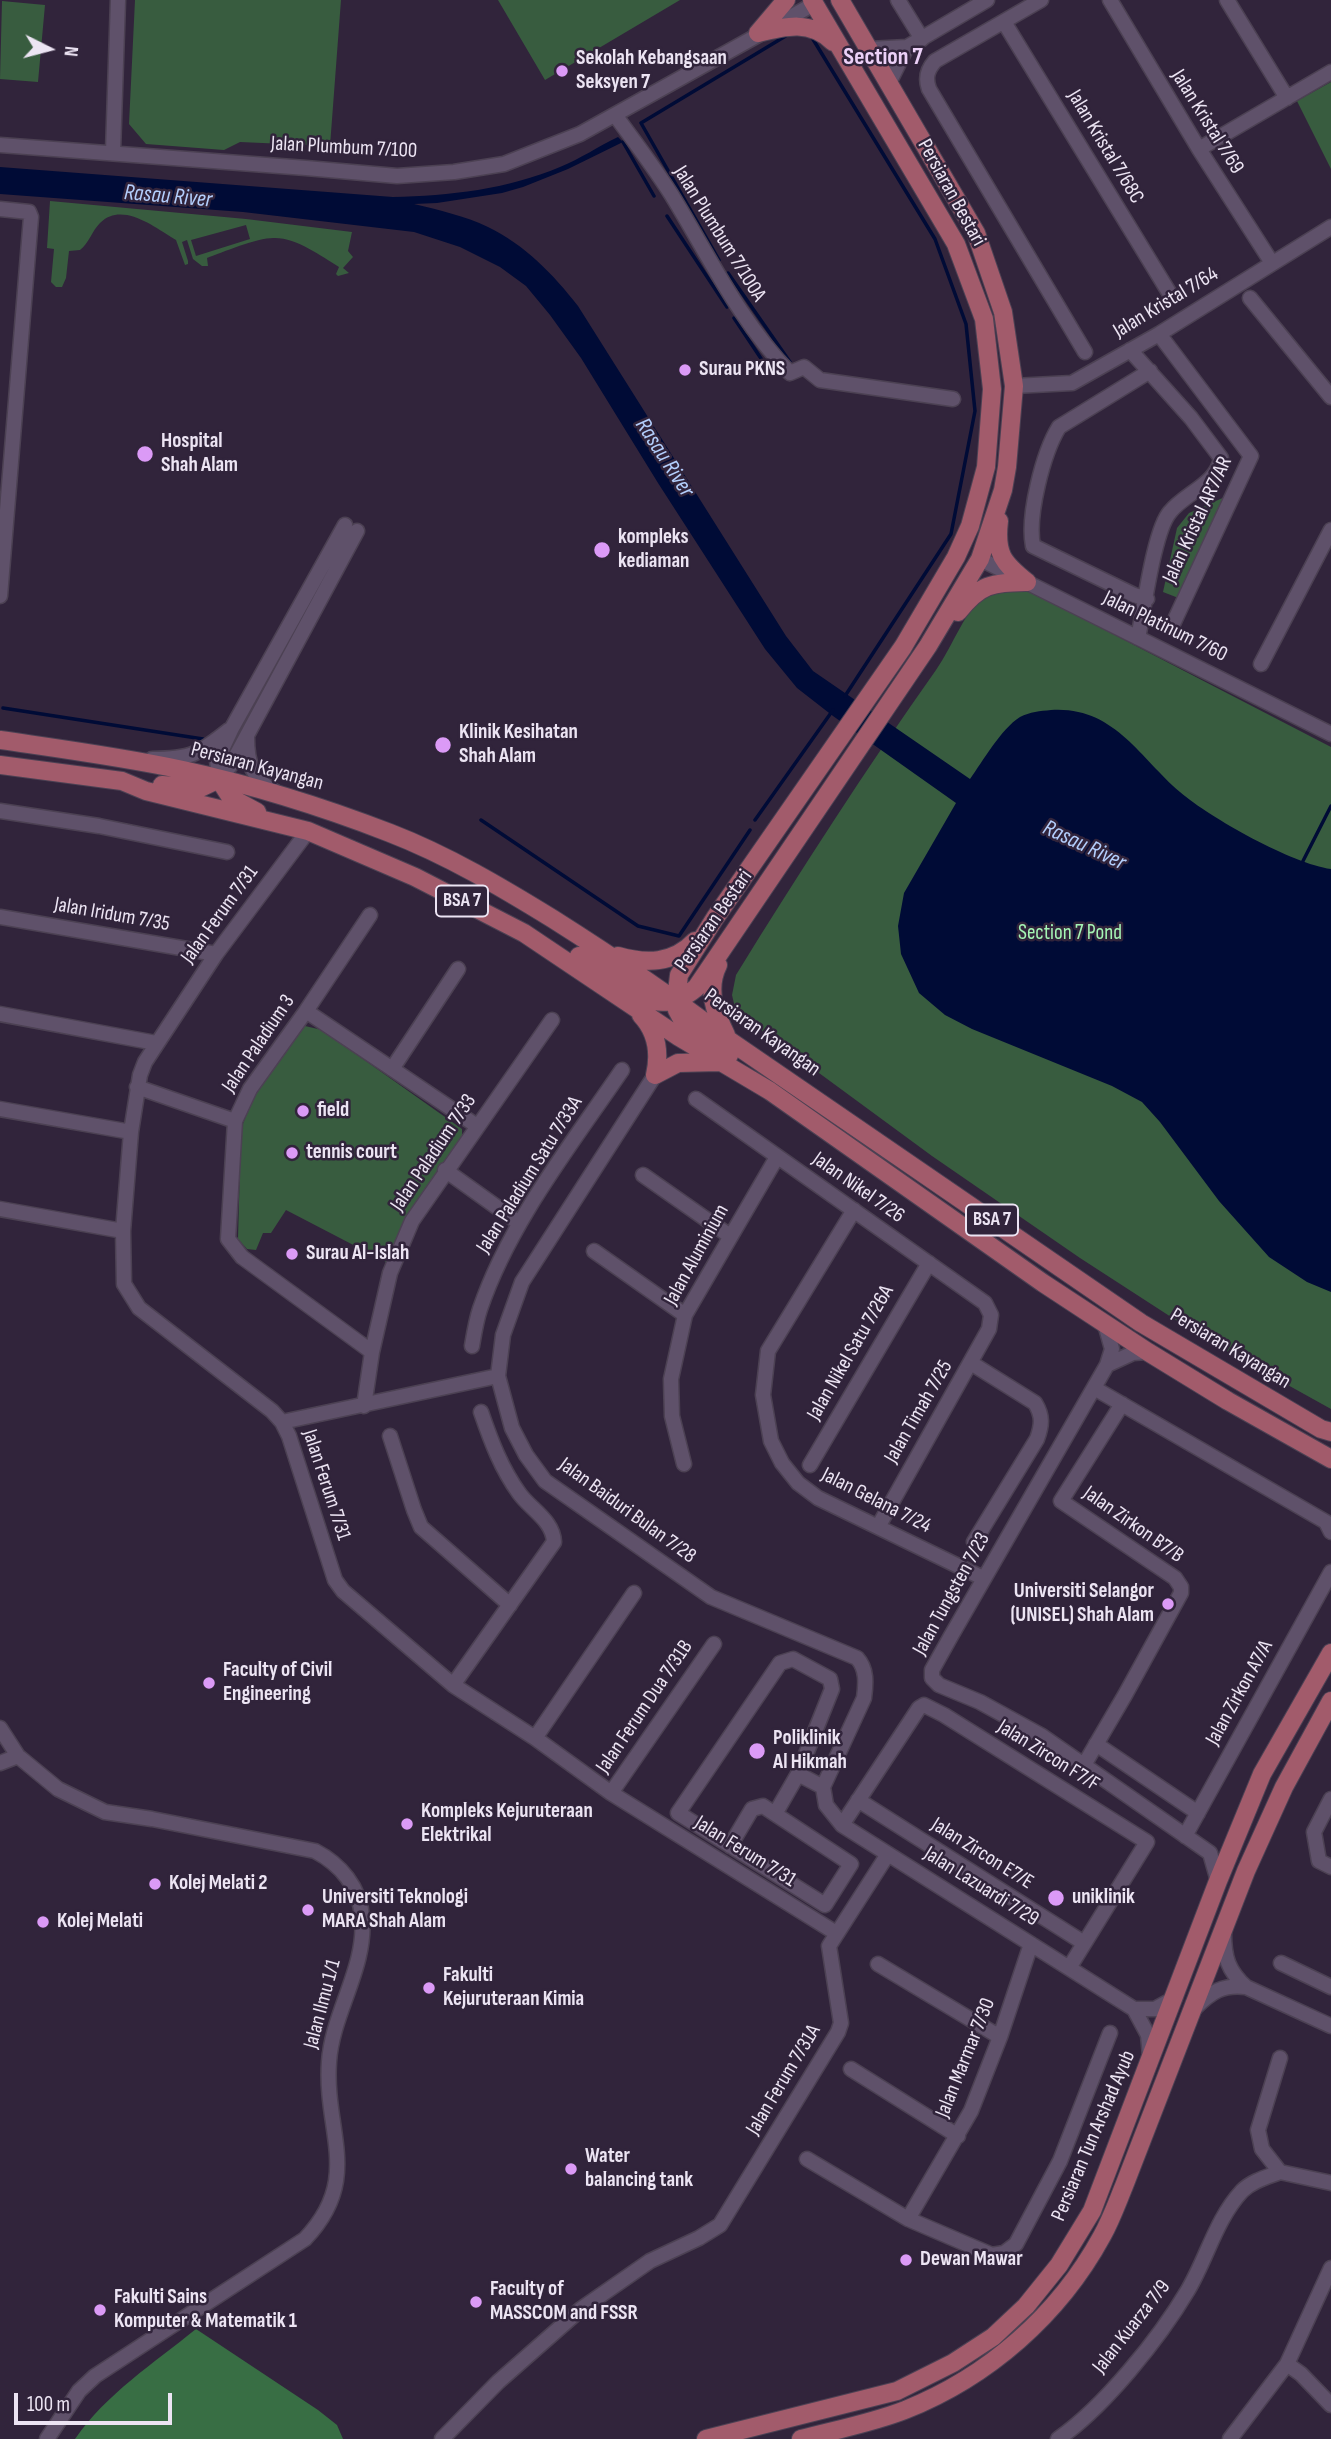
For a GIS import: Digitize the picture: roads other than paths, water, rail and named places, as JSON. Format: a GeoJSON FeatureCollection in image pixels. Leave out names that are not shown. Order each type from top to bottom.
{"type":"FeatureCollection","features":[{"type":"Feature","properties":{"kind":"main road"},"geometry":{"type":"LineString","coordinates":[[758,33],[786,0]]}},
{"type":"Feature","properties":{"kind":"main road","name":"Persiaran Bestari"},"geometry":{"type":"LineString","coordinates":[[814,1],[957,244],[984,319],[992,389],[986,467],[970,526],[956,557],[903,647],[715,918],[679,975],[676,1000],[696,988],[928,646],[980,559],[1003,490],[1007,467],[1014,386],[1003,312],[976,233],[840,0]]}},
{"type":"Feature","properties":{"kind":"main road"},"geometry":{"type":"LineString","coordinates":[[758,33],[800,25],[826,36],[844,54]]}},
{"type":"Feature","properties":{"kind":"main road"},"geometry":{"type":"LineString","coordinates":[[1003,490],[997,534],[999,553],[1009,568],[1027,582]]}},
{"type":"Feature","properties":{"kind":"main road"},"geometry":{"type":"LineString","coordinates":[[903,647],[928,622],[959,574],[969,563],[980,559]]}},
{"type":"Feature","properties":{"kind":"main road"},"geometry":{"type":"LineString","coordinates":[[928,646],[969,598],[982,588],[1027,582]]}},
{"type":"Feature","properties":{"kind":"main road","name":"Persiaran Kayangan"},"geometry":{"type":"LineString","coordinates":[[0,740],[123,758],[219,779],[391,833],[455,862],[604,952],[676,1000],[727,1039],[1142,1323],[1328,1432]]}},
{"type":"Feature","properties":{"kind":"main road","name":"Persiaran Kayangan"},"geometry":{"type":"LineString","coordinates":[[0,765],[122,781],[146,792],[276,821],[308,831],[415,877],[524,933],[719,1062],[770,1091],[1043,1283],[1147,1352],[1331,1459]]}},
{"type":"Feature","properties":{"kind":"main road"},"geometry":{"type":"LineString","coordinates":[[122,781],[188,789],[200,788],[219,779],[231,798],[276,821]]}},
{"type":"Feature","properties":{"kind":"main road"},"geometry":{"type":"LineString","coordinates":[[727,1039],[715,1012],[712,993],[714,973],[753,904]]}},
{"type":"Feature","properties":{"kind":"main road"},"geometry":{"type":"LineString","coordinates":[[604,952],[650,962],[666,959],[690,946],[715,918]]}},
{"type":"Feature","properties":{"kind":"main road"},"geometry":{"type":"LineString","coordinates":[[524,933],[582,957],[654,1001],[664,1003],[676,1000],[677,1010],[684,1023],[748,1069],[770,1091]]}},
{"type":"Feature","properties":{"kind":"main road"},"geometry":{"type":"LineString","coordinates":[[634,1007],[652,1031],[658,1048],[655,1075]]}},
{"type":"Feature","properties":{"kind":"main road"},"geometry":{"type":"LineString","coordinates":[[655,1075],[678,1063],[719,1062]]}},
{"type":"Feature","properties":{"kind":"main road","name":"Persiaran Tun Arshad Ayub"},"geometry":{"type":"LineString","coordinates":[[706,2439],[897,2391],[953,2363],[993,2337],[1026,2306],[1059,2265],[1092,2210],[1218,1881],[1262,1774],[1331,1653]]}},
{"type":"Feature","properties":{"kind":"main road","name":"Persiaran Tun Arshad Ayub"},"geometry":{"type":"LineString","coordinates":[[801,2439],[903,2411],[962,2384],[1000,2357],[1041,2319],[1075,2278],[1103,2235],[1246,1871],[1283,1787],[1331,1701]]}},
{"type":"Feature","properties":{"kind":"street"},"geometry":{"type":"LineString","coordinates":[[113,152],[118,0]]}},
{"type":"Feature","properties":{"kind":"street"},"geometry":{"type":"LineString","coordinates":[[898,0],[922,39]]}},
{"type":"Feature","properties":{"kind":"street"},"geometry":{"type":"LineString","coordinates":[[869,49],[907,47],[987,0]]}},
{"type":"Feature","properties":{"kind":"street"},"geometry":{"type":"LineString","coordinates":[[1041,0],[934,61],[927,74],[929,89],[1085,352]]}},
{"type":"Feature","properties":{"kind":"street","name":"Jalan Kristal 7/69"},"geometry":{"type":"LineString","coordinates":[[1110,0],[1272,264]]}},
{"type":"Feature","properties":{"kind":"street"},"geometry":{"type":"LineString","coordinates":[[1227,0],[1287,98]]}},
{"type":"Feature","properties":{"kind":"street","name":"Jalan Plumbum 7/100"},"geometry":{"type":"LineString","coordinates":[[0,145],[113,152],[397,177],[504,164],[580,134],[814,1]]}},
{"type":"Feature","properties":{"kind":"street","name":"Jalan Kristal 7/68C"},"geometry":{"type":"LineString","coordinates":[[1004,22],[1170,294]]}},
{"type":"Feature","properties":{"kind":"street"},"geometry":{"type":"LineString","coordinates":[[888,83],[907,47]]}},
{"type":"Feature","properties":{"kind":"street"},"geometry":{"type":"LineString","coordinates":[[1199,149],[1331,72]]}},
{"type":"Feature","properties":{"kind":"street","name":"Jalan Plumbum 7/100A"},"geometry":{"type":"LineString","coordinates":[[615,115],[669,191],[740,308],[765,344],[790,373],[804,367],[820,380],[953,399]]}},
{"type":"Feature","properties":{"kind":"street"},"geometry":{"type":"LineString","coordinates":[[0,209],[24,210],[29,212],[31,217],[0,596]]}},
{"type":"Feature","properties":{"kind":"street","name":"Jalan Kristal 7/64"},"geometry":{"type":"LineString","coordinates":[[1014,386],[1072,383],[1159,334],[1331,227]]}},
{"type":"Feature","properties":{"kind":"street"},"geometry":{"type":"LineString","coordinates":[[1250,298],[1331,397]]}},
{"type":"Feature","properties":{"kind":"street","name":"Jalan Kristal AR7/AR"},"geometry":{"type":"LineString","coordinates":[[1159,334],[1251,456],[1172,626]]}},
{"type":"Feature","properties":{"kind":"street","name":"Jalan Kristal AR7/AR"},"geometry":{"type":"LineString","coordinates":[[1130,350],[1191,418],[1221,458],[1216,474],[1179,503],[1163,522],[1138,638]]}},
{"type":"Feature","properties":{"kind":"street"},"geometry":{"type":"LineString","coordinates":[[1147,598],[1134,595],[1034,545],[1031,531],[1043,463],[1059,427],[1150,371]]}},
{"type":"Feature","properties":{"kind":"street"},"geometry":{"type":"LineString","coordinates":[[351,528],[247,736],[231,765],[219,779],[217,760],[232,728],[351,528]]}},
{"type":"Feature","properties":{"kind":"street"},"geometry":{"type":"LineString","coordinates":[[1261,664],[1331,530]]}},
{"type":"Feature","properties":{"kind":"street","name":"Jalan Platinum 7/60"},"geometry":{"type":"LineString","coordinates":[[980,559],[1331,734]]}},
{"type":"Feature","properties":{"kind":"street"},"geometry":{"type":"LineString","coordinates":[[123,758],[184,758],[201,751],[232,728]]}},
{"type":"Feature","properties":{"kind":"street"},"geometry":{"type":"LineString","coordinates":[[247,736],[251,771],[268,788],[295,801]]}},
{"type":"Feature","properties":{"kind":"street"},"geometry":{"type":"LineString","coordinates":[[0,811],[99,826],[227,852]]}},
{"type":"Feature","properties":{"kind":"street","name":"Jalan Ferum 7/31"},"geometry":{"type":"LineString","coordinates":[[308,831],[216,954],[145,1062],[137,1087],[131,1132],[123,1231],[124,1284],[139,1308],[272,1411],[282,1422],[289,1436],[335,1580],[343,1591],[453,1685],[535,1738],[611,1793],[836,1933]]}},
{"type":"Feature","properties":{"kind":"street","name":"Jalan Paladium 3"},"geometry":{"type":"LineString","coordinates":[[370,915],[250,1089],[235,1121],[228,1238],[242,1257],[372,1352]]}},
{"type":"Feature","properties":{"kind":"street","name":"Jalan Iridum 7/35"},"geometry":{"type":"LineString","coordinates":[[0,917],[216,954]]}},
{"type":"Feature","properties":{"kind":"street"},"geometry":{"type":"LineString","coordinates":[[392,1069],[458,969]]}},
{"type":"Feature","properties":{"kind":"street"},"geometry":{"type":"LineString","coordinates":[[306,1011],[477,1126]]}},
{"type":"Feature","properties":{"kind":"street"},"geometry":{"type":"LineString","coordinates":[[0,1014],[156,1043]]}},
{"type":"Feature","properties":{"kind":"street","name":"Jalan Paladium 7/33"},"geometry":{"type":"LineString","coordinates":[[364,1406],[372,1352],[394,1263],[412,1221],[552,1020]]}},
{"type":"Feature","properties":{"kind":"street","name":"Jalan Paladium Satu 7/33A"},"geometry":{"type":"LineString","coordinates":[[472,1346],[479,1311],[498,1264],[519,1223],[622,1070]]}},
{"type":"Feature","properties":{"kind":"street","name":"Jalan Baiduri Bulan 7/28"},"geometry":{"type":"LineString","coordinates":[[655,1075],[522,1282],[503,1335],[498,1376],[512,1428],[544,1481],[711,1597],[857,1658],[862,1663],[866,1685],[864,1698],[823,1787]]}},
{"type":"Feature","properties":{"kind":"street"},"geometry":{"type":"LineString","coordinates":[[137,1087],[235,1121]]}},
{"type":"Feature","properties":{"kind":"street","name":"Jalan Nikel 7/26"},"geometry":{"type":"LineString","coordinates":[[696,1099],[985,1303],[991,1315]]}},
{"type":"Feature","properties":{"kind":"street"},"geometry":{"type":"LineString","coordinates":[[0,1109],[131,1132]]}},
{"type":"Feature","properties":{"kind":"street","name":"Jalan Aluminium"},"geometry":{"type":"LineString","coordinates":[[684,1464],[672,1416],[671,1379],[685,1315],[777,1157]]}},
{"type":"Feature","properties":{"kind":"street"},"geometry":{"type":"LineString","coordinates":[[445,1170],[519,1223]]}},
{"type":"Feature","properties":{"kind":"street"},"geometry":{"type":"LineString","coordinates":[[643,1175],[730,1236]]}},
{"type":"Feature","properties":{"kind":"street"},"geometry":{"type":"LineString","coordinates":[[0,1209],[123,1231]]}},
{"type":"Feature","properties":{"kind":"street","name":"Jalan Gelana 7/24"},"geometry":{"type":"LineString","coordinates":[[854,1210],[768,1351],[763,1395],[771,1441],[782,1463],[798,1483],[818,1498],[983,1578]]}},
{"type":"Feature","properties":{"kind":"street"},"geometry":{"type":"LineString","coordinates":[[594,1251],[685,1315]]}},
{"type":"Feature","properties":{"kind":"street","name":"Jalan Nikel Satu 7/26A"},"geometry":{"type":"LineString","coordinates":[[810,1465],[929,1263]]}},
{"type":"Feature","properties":{"kind":"street","name":"Jalan Timah 7/25"},"geometry":{"type":"LineString","coordinates":[[878,1527],[971,1363],[989,1329],[991,1315]]}},
{"type":"Feature","properties":{"kind":"street"},"geometry":{"type":"LineString","coordinates":[[1105,1324],[1112,1349],[1107,1365]]}},
{"type":"Feature","properties":{"kind":"street"},"geometry":{"type":"LineString","coordinates":[[1107,1365],[1133,1353],[1147,1352]]}},
{"type":"Feature","properties":{"kind":"street"},"geometry":{"type":"LineString","coordinates":[[971,1363],[1035,1404],[1041,1413],[1042,1426],[974,1542]]}},
{"type":"Feature","properties":{"kind":"street","name":"Jalan Tungsten 7/23"},"geometry":{"type":"LineString","coordinates":[[1107,1365],[932,1670],[933,1681],[1008,1716],[1084,1765],[1210,1853]]}},
{"type":"Feature","properties":{"kind":"street"},"geometry":{"type":"LineString","coordinates":[[282,1422],[498,1376]]}},
{"type":"Feature","properties":{"kind":"street"},"geometry":{"type":"LineString","coordinates":[[1094,1388],[1326,1522],[1331,1532]]}},
{"type":"Feature","properties":{"kind":"street","name":"Jalan Zirkon B7/B"},"geometry":{"type":"LineString","coordinates":[[1096,1744],[1181,1593],[1181,1587],[1175,1578],[1061,1501],[1122,1404]]}},
{"type":"Feature","properties":{"kind":"street"},"geometry":{"type":"LineString","coordinates":[[453,1685],[554,1542],[551,1528],[520,1495],[498,1459],[481,1412]]}},
{"type":"Feature","properties":{"kind":"street"},"geometry":{"type":"LineString","coordinates":[[390,1436],[421,1527],[510,1605]]}},
{"type":"Feature","properties":{"kind":"street","name":"Jalan Zirkon A7/A"},"geometry":{"type":"LineString","coordinates":[[1185,1836],[1331,1572]]}},
{"type":"Feature","properties":{"kind":"street"},"geometry":{"type":"LineString","coordinates":[[535,1738],[634,1593]]}},
{"type":"Feature","properties":{"kind":"street","name":"Jalan Ferum Dua 7/31B"},"geometry":{"type":"LineString","coordinates":[[611,1793],[714,1644]]}},
{"type":"Feature","properties":{"kind":"street"},"geometry":{"type":"LineString","coordinates":[[730,1846],[752,1809],[762,1807],[851,1864],[825,1905],[730,1846],[678,1813],[780,1663],[793,1659],[830,1679],[832,1689],[798,1774],[775,1814]]}},
{"type":"Feature","properties":{"kind":"street"},"geometry":{"type":"LineString","coordinates":[[842,1825],[919,1708],[924,1705],[944,1714],[957,1692]]}},
{"type":"Feature","properties":{"kind":"street","name":"Jalan Zircon F7/F"},"geometry":{"type":"LineString","coordinates":[[944,1714],[1147,1842],[1069,1968]]}},
{"type":"Feature","properties":{"kind":"street","name":"Jalan Ilmu 1/1"},"geometry":{"type":"LineString","coordinates":[[0,1728],[18,1756],[58,1789],[106,1812],[315,1851],[332,1860],[342,1871],[359,1900],[362,1916],[363,1936],[358,1959],[332,2041],[329,2063],[338,2177],[334,2199],[321,2222],[306,2239],[95,2376],[79,2391],[47,2439]]}},
{"type":"Feature","properties":{"kind":"street"},"geometry":{"type":"LineString","coordinates":[[1084,1765],[1096,1744],[1198,1813]]}},
{"type":"Feature","properties":{"kind":"street"},"geometry":{"type":"LineString","coordinates":[[0,1763],[18,1756]]}},
{"type":"Feature","properties":{"kind":"street"},"geometry":{"type":"LineString","coordinates":[[798,1774],[823,1787]]}},
{"type":"Feature","properties":{"kind":"street","name":"Jalan Lazuardi 7/29"},"geometry":{"type":"LineString","coordinates":[[823,1787],[826,1805],[842,1825],[1134,2008]]}},
{"type":"Feature","properties":{"kind":"street"},"geometry":{"type":"LineString","coordinates":[[1325,1864],[1314,1832],[1331,1799]]}},
{"type":"Feature","properties":{"kind":"street","name":"Jalan Zircon E7/E"},"geometry":{"type":"LineString","coordinates":[[858,1800],[1084,1943]]}},
{"type":"Feature","properties":{"kind":"street"},"geometry":{"type":"LineString","coordinates":[[1218,1881],[1210,1853],[1233,1844]]}},
{"type":"Feature","properties":{"kind":"street","name":"Jalan Ferum 7/31A"},"geometry":{"type":"LineString","coordinates":[[442,2439],[498,2382],[581,2309],[650,2261],[720,2225],[838,2032],[841,2023],[829,1945],[888,1854]]}},
{"type":"Feature","properties":{"kind":"street"},"geometry":{"type":"LineString","coordinates":[[1224,1931],[1225,1957],[1235,1977],[1246,1987],[1331,2026]]}},
{"type":"Feature","properties":{"kind":"street","name":"Jalan Marmar 7/30"},"geometry":{"type":"LineString","coordinates":[[908,2220],[971,2111],[1000,2037],[1031,1944]]}},
{"type":"Feature","properties":{"kind":"street"},"geometry":{"type":"LineString","coordinates":[[1282,1963],[1331,1987]]}},
{"type":"Feature","properties":{"kind":"street"},"geometry":{"type":"LineString","coordinates":[[878,1964],[1000,2037]]}},
{"type":"Feature","properties":{"kind":"street"},"geometry":{"type":"LineString","coordinates":[[1194,2009],[1220,1988],[1246,1987]]}},
{"type":"Feature","properties":{"kind":"street"},"geometry":{"type":"LineString","coordinates":[[1134,2008],[1155,2009],[1175,1998]]}},
{"type":"Feature","properties":{"kind":"street"},"geometry":{"type":"LineString","coordinates":[[1134,2008],[1148,2035],[1148,2066]]}},
{"type":"Feature","properties":{"kind":"street"},"geometry":{"type":"LineString","coordinates":[[807,2159],[908,2220],[992,2255],[1004,2253],[1016,2244],[1059,2161],[1110,2033]]}},
{"type":"Feature","properties":{"kind":"street"},"geometry":{"type":"LineString","coordinates":[[1280,2058],[1258,2130],[1262,2149],[1280,2172],[1331,2183]]}},
{"type":"Feature","properties":{"kind":"street"},"geometry":{"type":"LineString","coordinates":[[851,2069],[958,2136]]}},
{"type":"Feature","properties":{"kind":"street","name":"Jalan Kuarza 7/9"},"geometry":{"type":"LineString","coordinates":[[1058,2439],[1077,2425],[1162,2330],[1189,2289],[1224,2216],[1243,2190],[1260,2179],[1280,2172]]}},
{"type":"Feature","properties":{"kind":"street"},"geometry":{"type":"LineString","coordinates":[[1230,2439],[1287,2364],[1331,2268]]}},
{"type":"Feature","properties":{"kind":"street"},"geometry":{"type":"LineString","coordinates":[[1287,2364],[1301,2374],[1331,2405]]}},
{"type":"Feature","properties":{"kind":"water","name":"Section 7 Pond"},"geometry":{"type":"Polygon","coordinates":[[[618,137],[623,142],[523,187],[502,193],[414,204],[470,220],[501,234],[538,261],[568,294],[786,636],[813,671],[970,779],[999,737],[1020,717],[1051,710],[1073,711],[1092,716],[1124,736],[1180,792],[1211,814],[1274,849],[1296,859],[1331,869],[1331,1292],[1307,1282],[1269,1257],[1219,1201],[1142,1102],[1112,1086],[972,1029],[945,1015],[919,993],[901,954],[898,926],[904,893],[956,803],[797,688],[765,649],[581,358],[526,286],[500,267],[460,247],[414,232],[243,212],[0,194],[0,167],[393,197],[435,195],[499,186],[540,175],[618,137]]]}},
{"type":"Feature","properties":{"kind":"waterway"},"geometry":{"type":"LineString","coordinates":[[719,260],[641,123],[789,34]]}},
{"type":"Feature","properties":{"kind":"waterway"},"geometry":{"type":"LineString","coordinates":[[811,36],[935,239],[966,324],[975,411],[951,534],[845,696]]}},
{"type":"Feature","properties":{"kind":"waterway"},"geometry":{"type":"LineString","coordinates":[[623,142],[654,196]]}},
{"type":"Feature","properties":{"kind":"waterway"},"geometry":{"type":"LineString","coordinates":[[667,216],[727,307]]}},
{"type":"Feature","properties":{"kind":"waterway"},"geometry":{"type":"LineString","coordinates":[[728,273],[790,362]]}},
{"type":"Feature","properties":{"kind":"waterway"},"geometry":{"type":"LineString","coordinates":[[734,318],[770,372]]}},
{"type":"Feature","properties":{"kind":"waterway"},"geometry":{"type":"LineString","coordinates":[[3,708],[203,739]]}},
{"type":"Feature","properties":{"kind":"waterway"},"geometry":{"type":"LineString","coordinates":[[755,820],[833,710]]}},
{"type":"Feature","properties":{"kind":"waterway"},"geometry":{"type":"LineString","coordinates":[[1303,861],[1331,806]]}},
{"type":"Feature","properties":{"kind":"waterway"},"geometry":{"type":"LineString","coordinates":[[481,820],[638,926],[679,936],[750,830]]}},
{"type":"Feature","properties":{"kind":"place","name":"Sekolah Kebangsaan Seksyen 7"},"geometry":{"type":"Point","coordinates":[562,71]}},
{"type":"Feature","properties":{"kind":"place","name":"Surau PKNS"},"geometry":{"type":"Point","coordinates":[685,370]}},
{"type":"Feature","properties":{"kind":"place","name":"Hospital Shah Alam"},"geometry":{"type":"Point","coordinates":[145,454]}},
{"type":"Feature","properties":{"kind":"place","name":"kompleks kediaman"},"geometry":{"type":"Point","coordinates":[602,550]}},
{"type":"Feature","properties":{"kind":"place","name":"Klinik Kesihatan Shah Alam"},"geometry":{"type":"Point","coordinates":[443,745]}},
{"type":"Feature","properties":{"kind":"place","name":"field"},"geometry":{"type":"Point","coordinates":[303,1111]}},
{"type":"Feature","properties":{"kind":"place","name":"tennis court"},"geometry":{"type":"Point","coordinates":[292,1153]}},
{"type":"Feature","properties":{"kind":"place","name":"Surau Al-Islah"},"geometry":{"type":"Point","coordinates":[292,1254]}},
{"type":"Feature","properties":{"kind":"place","name":"Universiti Selangor (UNISEL) Shah Alam"},"geometry":{"type":"Point","coordinates":[1168,1604]}},
{"type":"Feature","properties":{"kind":"place","name":"Faculty of Civil Engineering"},"geometry":{"type":"Point","coordinates":[209,1683]}},
{"type":"Feature","properties":{"kind":"place","name":"Poliklinik Al Hikmah"},"geometry":{"type":"Point","coordinates":[757,1751]}},
{"type":"Feature","properties":{"kind":"place","name":"Kompleks Kejuruteraan Elektrikal"},"geometry":{"type":"Point","coordinates":[407,1824]}},
{"type":"Feature","properties":{"kind":"place","name":"Kolej Melati 2"},"geometry":{"type":"Point","coordinates":[155,1884]}},
{"type":"Feature","properties":{"kind":"place","name":"uniklinik"},"geometry":{"type":"Point","coordinates":[1056,1898]}},
{"type":"Feature","properties":{"kind":"place","name":"Universiti Teknologi MARA Shah Alam"},"geometry":{"type":"Point","coordinates":[308,1910]}},
{"type":"Feature","properties":{"kind":"place","name":"Kolej Melati"},"geometry":{"type":"Point","coordinates":[43,1922]}},
{"type":"Feature","properties":{"kind":"place","name":"Fakulti Kejuruteraan Kimia"},"geometry":{"type":"Point","coordinates":[429,1988]}},
{"type":"Feature","properties":{"kind":"place","name":"Water balancing tank"},"geometry":{"type":"Point","coordinates":[571,2169]}},
{"type":"Feature","properties":{"kind":"place","name":"Dewan Mawar"},"geometry":{"type":"Point","coordinates":[906,2260]}},
{"type":"Feature","properties":{"kind":"place","name":"Faculty of MASSCOM and FSSR"},"geometry":{"type":"Point","coordinates":[476,2302]}},
{"type":"Feature","properties":{"kind":"place","name":"Fakulti Sains Komputer & Matematik 1"},"geometry":{"type":"Point","coordinates":[100,2310]}},
{"type":"Feature","properties":{"kind":"district","name":"Section 7"},"geometry":{"type":"Point","coordinates":[883,58]}},
{"type":"Feature","properties":{"kind":"water label","name":"Rasau River"},"geometry":{"type":"Point","coordinates":[168,197]}},
{"type":"Feature","properties":{"kind":"water label","name":"Rasau River"},"geometry":{"type":"Point","coordinates":[664,458]}},
{"type":"Feature","properties":{"kind":"water label","name":"Rasau River"},"geometry":{"type":"Point","coordinates":[1084,846]}}]}
